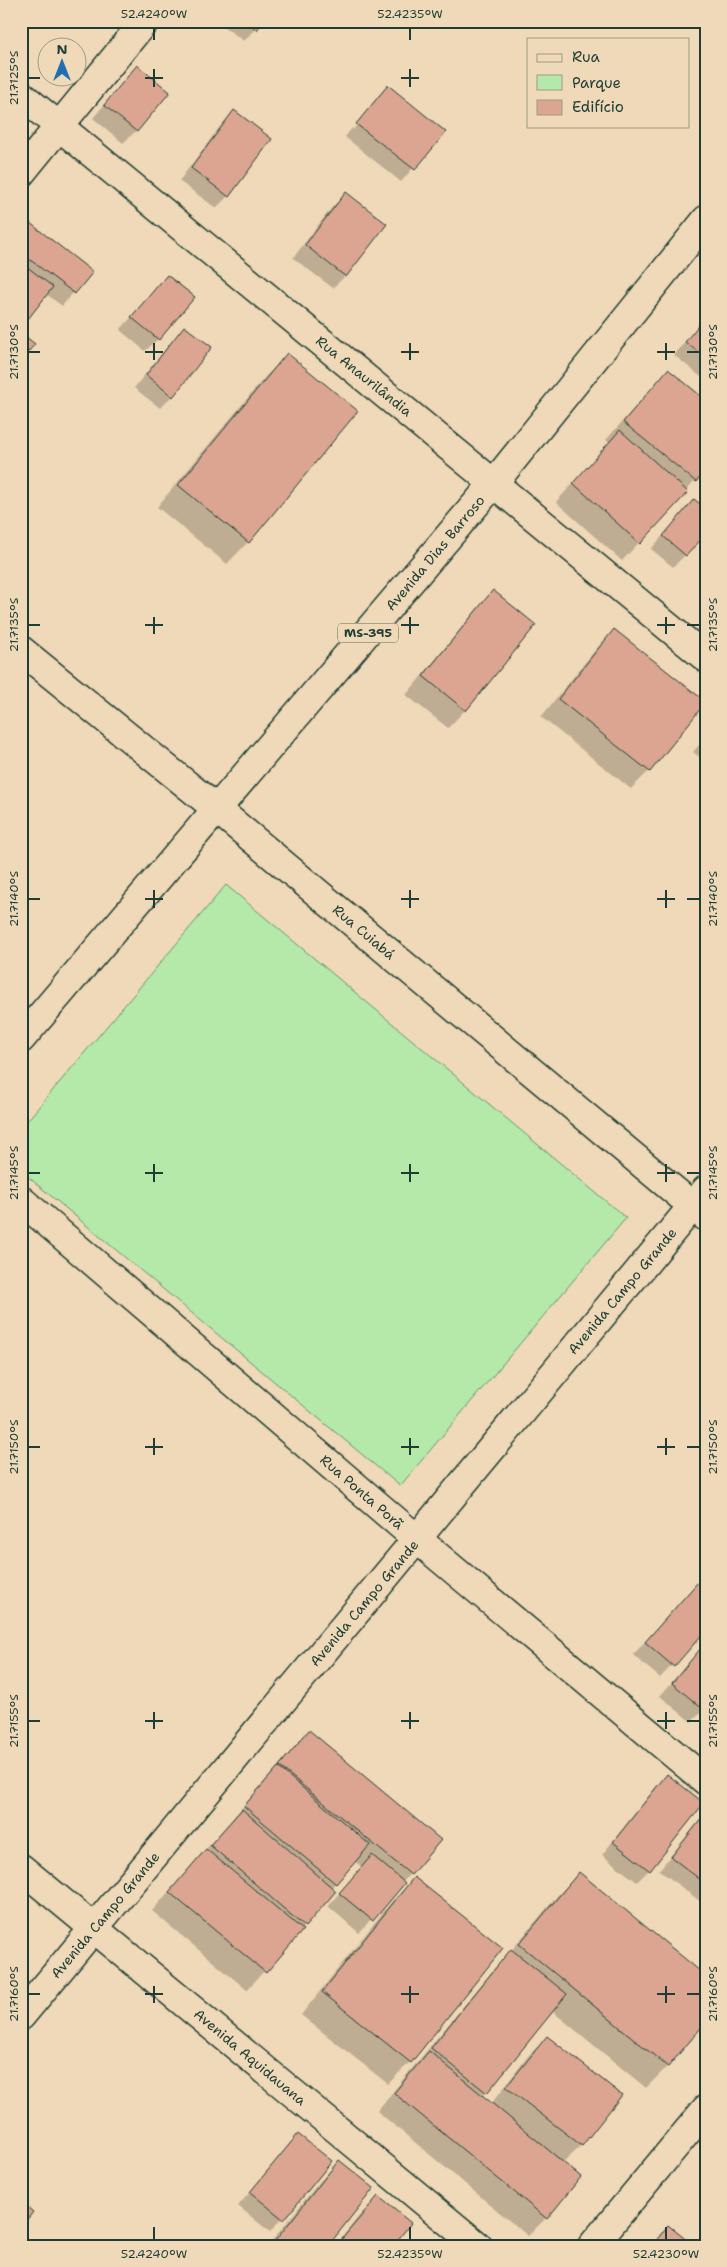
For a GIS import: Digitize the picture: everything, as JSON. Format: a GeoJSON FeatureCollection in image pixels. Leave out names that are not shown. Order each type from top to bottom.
{"type":"FeatureCollection","features":[{"type":"Feature","properties":{"kind":"street"},"geometry":{"type":"LineString","coordinates":[[21,173],[145,21]]}},
{"type":"Feature","properties":{"kind":"street","name":"Rua Anaurilândia"},"geometry":{"type":"LineString","coordinates":[[21,95],[706,658]]}},
{"type":"Feature","properties":{"kind":"street","name":"Avenida Dias Barroso"},"geometry":{"type":"LineString","coordinates":[[21,1039],[218,810],[494,483],[706,220]]}},
{"type":"Feature","properties":{"kind":"street","name":"Rua Cuiabá"},"geometry":{"type":"LineString","coordinates":[[21,650],[701,1204]]}},
{"type":"Feature","properties":{"kind":"street","name":"Rua Ponta Porã"},"geometry":{"type":"LineString","coordinates":[[21,1200],[417,1539],[706,1781]]}},
{"type":"Feature","properties":{"kind":"street","name":"Avenida Campo Grande"},"geometry":{"type":"LineString","coordinates":[[21,2016],[417,1539],[701,1204]]}},
{"type":"Feature","properties":{"kind":"street","name":"Avenida Aquidauana"},"geometry":{"type":"LineString","coordinates":[[21,1868],[478,2246]]}},
{"type":"Feature","properties":{"kind":"street"},"geometry":{"type":"LineString","coordinates":[[592,2246],[706,2109]]}},
{"type":"Feature","properties":{"kind":"green space"},"geometry":{"type":"Polygon","coordinates":[[[226,885],[626,1218],[400,1486],[21,1171],[21,1128],[226,885]]]}},
{"type":"Feature","properties":{"kind":"building"},"geometry":{"type":"Polygon","coordinates":[[[246,21],[263,21],[257,30],[246,21]]]}},
{"type":"Feature","properties":{"kind":"building"},"geometry":{"type":"Polygon","coordinates":[[[137,65],[170,92],[137,132],[104,105],[137,65]]]}},
{"type":"Feature","properties":{"kind":"building"},"geometry":{"type":"Polygon","coordinates":[[[388,85],[446,132],[415,170],[356,124],[388,85]]]}},
{"type":"Feature","properties":{"kind":"building"},"geometry":{"type":"Polygon","coordinates":[[[234,110],[272,139],[229,197],[191,168],[234,110]]]}},
{"type":"Feature","properties":{"kind":"building"},"geometry":{"type":"Polygon","coordinates":[[[346,192],[387,224],[346,277],[305,245],[346,192]]]}},
{"type":"Feature","properties":{"kind":"building"},"geometry":{"type":"Polygon","coordinates":[[[21,216],[93,272],[75,294],[21,253],[21,216]]]}},
{"type":"Feature","properties":{"kind":"building"},"geometry":{"type":"Polygon","coordinates":[[[21,262],[53,287],[21,328],[21,262]]]}},
{"type":"Feature","properties":{"kind":"building"},"geometry":{"type":"Polygon","coordinates":[[[167,275],[195,297],[159,340],[131,317],[167,275]]]}},
{"type":"Feature","properties":{"kind":"building"},"geometry":{"type":"Polygon","coordinates":[[[706,316],[706,358],[685,342],[706,316]]]}},
{"type":"Feature","properties":{"kind":"building"},"geometry":{"type":"Polygon","coordinates":[[[184,326],[212,347],[173,397],[146,375],[184,326]]]}},
{"type":"Feature","properties":{"kind":"building"},"geometry":{"type":"Polygon","coordinates":[[[21,333],[35,344],[21,360],[21,333]]]}},
{"type":"Feature","properties":{"kind":"building"},"geometry":{"type":"Polygon","coordinates":[[[287,353],[358,411],[249,543],[178,485],[287,353]]]}},
{"type":"Feature","properties":{"kind":"building"},"geometry":{"type":"Polygon","coordinates":[[[668,369],[706,400],[706,470],[696,482],[623,422],[668,369]]]}},
{"type":"Feature","properties":{"kind":"building"},"geometry":{"type":"Polygon","coordinates":[[[620,430],[688,492],[640,544],[573,483],[620,430]]]}},
{"type":"Feature","properties":{"kind":"building"},"geometry":{"type":"Polygon","coordinates":[[[694,499],[706,509],[706,534],[686,556],[663,536],[694,499]]]}},
{"type":"Feature","properties":{"kind":"building"},"geometry":{"type":"Polygon","coordinates":[[[493,590],[536,625],[466,711],[423,676],[493,590]]]}},
{"type":"Feature","properties":{"kind":"building"},"geometry":{"type":"Polygon","coordinates":[[[614,629],[706,702],[650,772],[558,699],[614,629]]]}},
{"type":"Feature","properties":{"kind":"building"},"geometry":{"type":"Polygon","coordinates":[[[706,1573],[706,1630],[674,1667],[645,1642],[706,1573]]]}},
{"type":"Feature","properties":{"kind":"building"},"geometry":{"type":"Polygon","coordinates":[[[706,1642],[706,1709],[705,1711],[672,1683],[706,1642]]]}},
{"type":"Feature","properties":{"kind":"building"},"geometry":{"type":"Polygon","coordinates":[[[309,1730],[441,1840],[411,1875],[279,1766],[309,1730]]]}},
{"type":"Feature","properties":{"kind":"building"},"geometry":{"type":"Polygon","coordinates":[[[278,1767],[370,1845],[336,1884],[244,1806],[278,1767]]]}},
{"type":"Feature","properties":{"kind":"building"},"geometry":{"type":"Polygon","coordinates":[[[667,1774],[704,1803],[650,1871],[613,1842],[667,1774]]]}},
{"type":"Feature","properties":{"kind":"building"},"geometry":{"type":"Polygon","coordinates":[[[242,1809],[336,1891],[305,1927],[210,1845],[242,1809]]]}},
{"type":"Feature","properties":{"kind":"building"},"geometry":{"type":"Polygon","coordinates":[[[706,1813],[706,1884],[671,1857],[706,1813]]]}},
{"type":"Feature","properties":{"kind":"building"},"geometry":{"type":"Polygon","coordinates":[[[206,1849],[303,1930],[266,1973],[169,1892],[206,1849]]]}},
{"type":"Feature","properties":{"kind":"building"},"geometry":{"type":"Polygon","coordinates":[[[372,1855],[405,1883],[373,1921],[339,1893],[372,1855]]]}},
{"type":"Feature","properties":{"kind":"building"},"geometry":{"type":"Polygon","coordinates":[[[579,1872],[706,1976],[706,2022],[668,2067],[519,1944],[579,1872]]]}},
{"type":"Feature","properties":{"kind":"building"},"geometry":{"type":"Polygon","coordinates":[[[414,1877],[503,1948],[411,2063],[322,1992],[414,1877]]]}},
{"type":"Feature","properties":{"kind":"building"},"geometry":{"type":"Polygon","coordinates":[[[511,1949],[567,1994],[487,2093],[431,2048],[511,1949]]]}},
{"type":"Feature","properties":{"kind":"building"},"geometry":{"type":"Polygon","coordinates":[[[547,2036],[622,2095],[582,2146],[506,2087],[547,2036]]]}},
{"type":"Feature","properties":{"kind":"building"},"geometry":{"type":"Polygon","coordinates":[[[429,2051],[581,2177],[547,2219],[394,2093],[429,2051]]]}},
{"type":"Feature","properties":{"kind":"building"},"geometry":{"type":"Polygon","coordinates":[[[298,2134],[332,2161],[284,2220],[250,2192],[298,2134]]]}},
{"type":"Feature","properties":{"kind":"building"},"geometry":{"type":"Polygon","coordinates":[[[339,2160],[374,2188],[328,2246],[271,2246],[339,2160]]]}},
{"type":"Feature","properties":{"kind":"building"},"geometry":{"type":"Polygon","coordinates":[[[378,2196],[411,2223],[393,2246],[336,2246],[378,2196]]]}},
{"type":"Feature","properties":{"kind":"building"},"geometry":{"type":"Polygon","coordinates":[[[21,2202],[33,2212],[21,2227],[21,2202]]]}},
{"type":"Feature","properties":{"kind":"building"},"geometry":{"type":"Polygon","coordinates":[[[668,2225],[694,2246],[652,2246],[668,2225]]]}}]}
